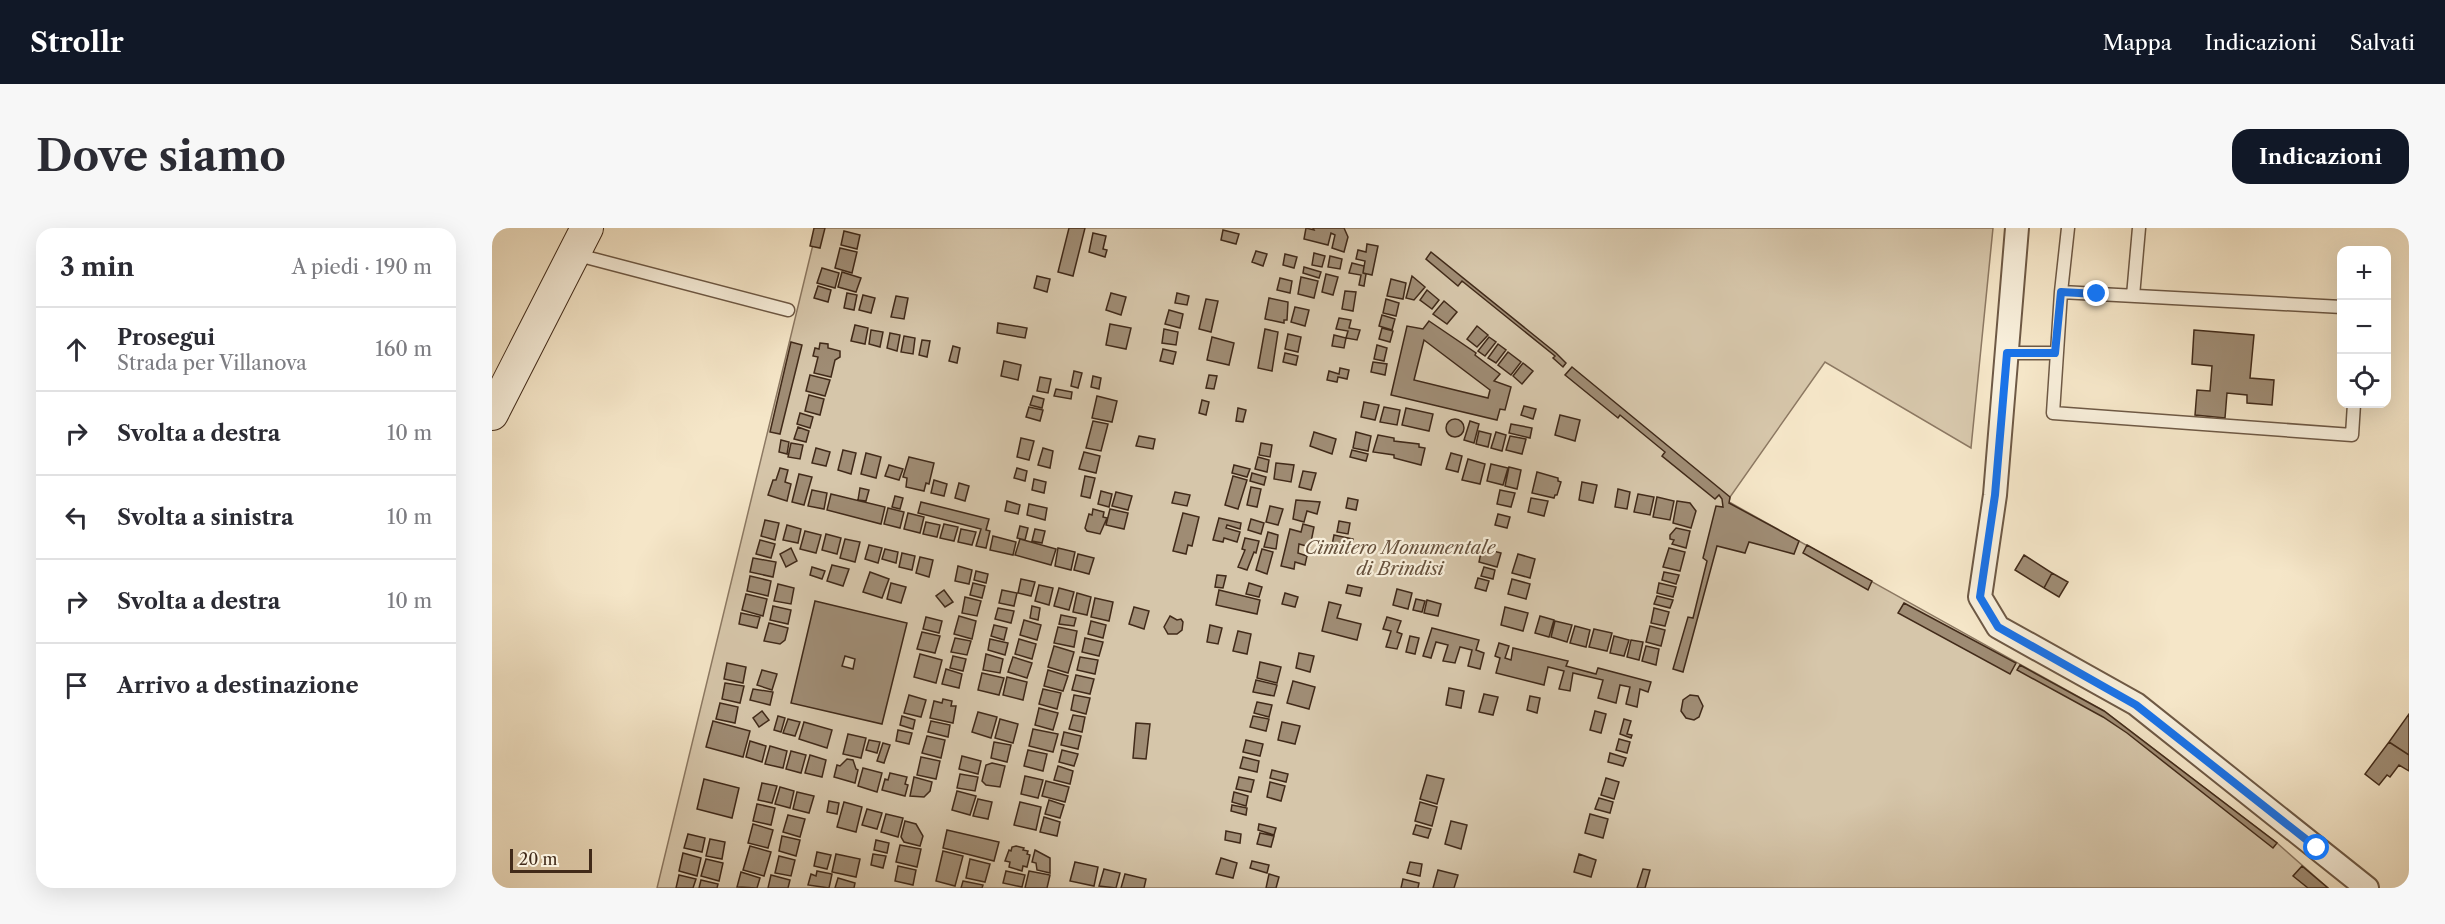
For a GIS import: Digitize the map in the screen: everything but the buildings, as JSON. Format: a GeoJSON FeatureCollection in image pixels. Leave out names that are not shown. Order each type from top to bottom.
{"type":"FeatureCollection","features":[{"type":"Feature","properties":{"kind":"main road"},"geometry":{"type":"LineString","coordinates":[[495,404],[581,241]]}},
{"type":"Feature","properties":{"kind":"street"},"geometry":{"type":"LineString","coordinates":[[2017,228],[1995,495],[1980,597],[1998,627],[2136,705],[2367,888]]}},
{"type":"Feature","properties":{"kind":"lane"},"geometry":{"type":"LineString","coordinates":[[2068,228],[2055,353],[2054,413],[2352,435],[2354,408]]}},
{"type":"Feature","properties":{"kind":"lane"},"geometry":{"type":"LineString","coordinates":[[2133,296],[2139,228]]}},
{"type":"Feature","properties":{"kind":"lane"},"geometry":{"type":"LineString","coordinates":[[581,241],[788,310]]}},
{"type":"Feature","properties":{"kind":"lane"},"geometry":{"type":"LineString","coordinates":[[2061,292],[2337,307]]}},
{"type":"Feature","properties":{"kind":"lane"},"geometry":{"type":"LineString","coordinates":[[2007,353],[2055,353]]}},
{"type":"Feature","properties":{"kind":"green space","name":"Cimitero Monumentale di Brindisi"},"geometry":{"type":"Polygon","coordinates":[[[817,228],[1993,228],[1971,448],[1825,362],[1730,497],[1729,502],[2104,711],[2277,843],[2328,888],[657,888],[817,228]]]}},
{"type":"Feature","properties":{"kind":"route"},"geometry":{"type":"LineString","coordinates":[[2097,294],[2061,292],[2055,353],[2007,353],[1995,495],[1980,597],[1998,627],[2136,705],[2317,848]]}}]}
